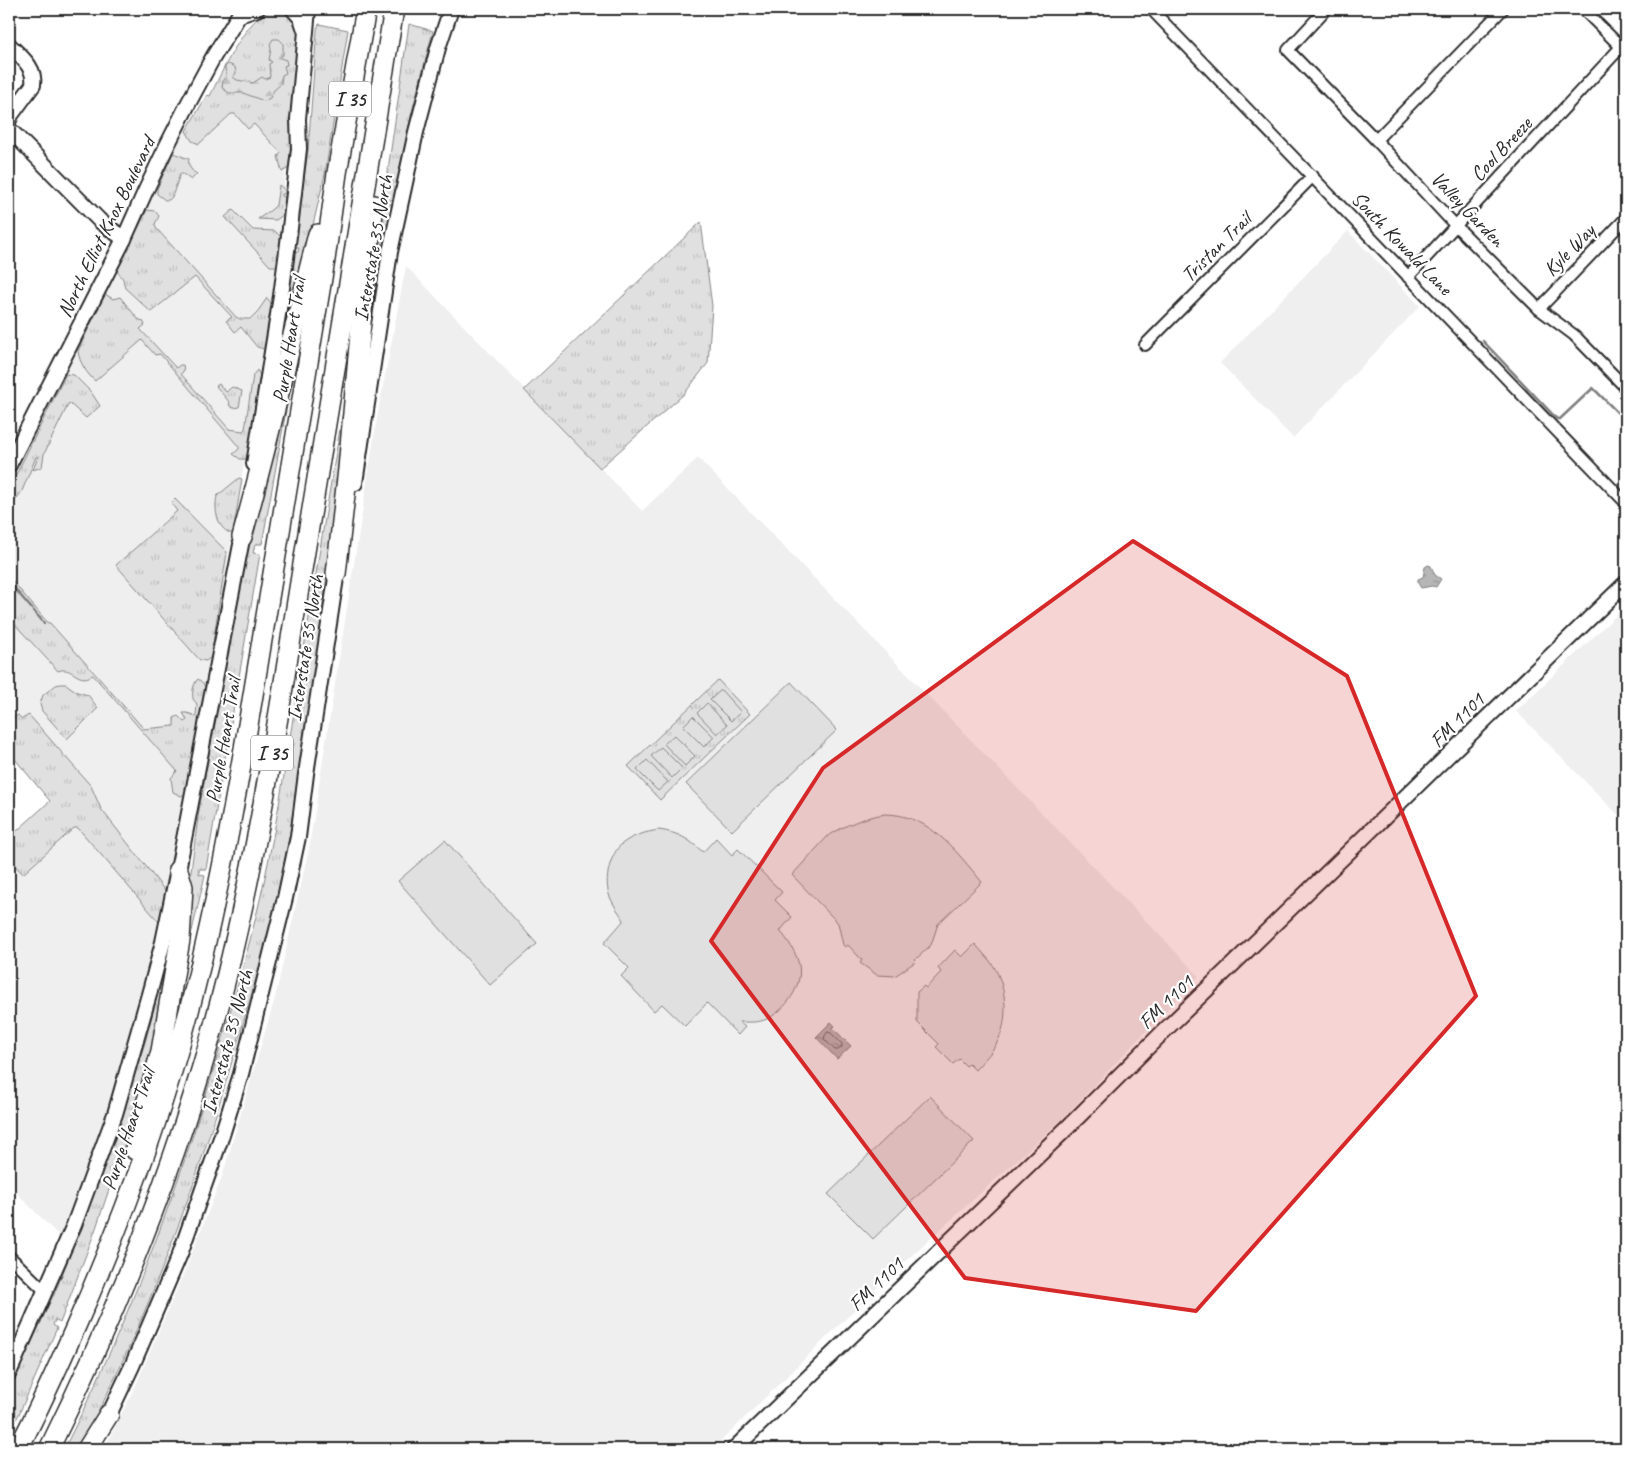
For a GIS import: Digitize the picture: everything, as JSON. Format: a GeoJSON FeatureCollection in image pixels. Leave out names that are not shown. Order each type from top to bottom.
{"type":"FeatureCollection","features":[{"type":"Feature","properties":{"kind":"highway","name":"I 35"},"geometry":{"type":"LineString","coordinates":[[49,1449],[86,1373],[149,1224],[189,1110],[229,969],[247,889],[266,786],[372,152],[394,9]]}},
{"type":"Feature","properties":{"kind":"highway","name":"Purple Heart Trail"},"geometry":{"type":"LineString","coordinates":[[18,1449],[53,1379],[122,1215],[162,1101],[188,1014],[219,887],[230,836],[325,260],[337,174],[365,17]]}},
{"type":"Feature","properties":{"kind":"highway"},"geometry":{"type":"LineString","coordinates":[[336,574],[348,469],[364,286],[374,212],[372,152]]}},
{"type":"Feature","properties":{"kind":"highway"},"geometry":{"type":"LineString","coordinates":[[242,537],[258,482],[266,442],[315,246],[326,204],[337,174]]}},
{"type":"Feature","properties":{"kind":"highway"},"geometry":{"type":"LineString","coordinates":[[122,1215],[138,1132],[161,1051],[174,979],[183,912],[183,886],[178,870]]}},
{"type":"Feature","properties":{"kind":"highway"},"geometry":{"type":"LineString","coordinates":[[87,1449],[109,1414]]}},
{"type":"Feature","properties":{"kind":"main road"},"geometry":{"type":"LineString","coordinates":[[293,9],[301,18],[307,36]]}},
{"type":"Feature","properties":{"kind":"main road"},"geometry":{"type":"LineString","coordinates":[[9,1373],[74,1225],[117,1106],[155,975],[178,870],[242,537],[285,266],[298,149],[298,119],[308,9]]}},
{"type":"Feature","properties":{"kind":"main road"},"geometry":{"type":"LineString","coordinates":[[307,36],[320,9]]}},
{"type":"Feature","properties":{"kind":"main road"},"geometry":{"type":"LineString","coordinates":[[438,48],[440,9]]}},
{"type":"Feature","properties":{"kind":"main road","name":"Interstate 35 North"},"geometry":{"type":"LineString","coordinates":[[93,1449],[132,1366],[180,1254],[222,1135],[241,1074],[285,898],[298,837],[336,574],[350,514],[390,252],[416,132],[438,48],[451,9]]}},
{"type":"Feature","properties":{"kind":"main road","name":"North Elliot Knox Boulevard"},"geometry":{"type":"LineString","coordinates":[[9,465],[124,239],[144,194],[206,70],[223,40],[247,11]]}},
{"type":"Feature","properties":{"kind":"main road"},"geometry":{"type":"LineString","coordinates":[[9,44],[29,65],[34,79],[9,120]]}},
{"type":"Feature","properties":{"kind":"main road"},"geometry":{"type":"LineString","coordinates":[[9,129],[100,221],[124,239]]}},
{"type":"Feature","properties":{"kind":"main road","name":"FM 1101"},"geometry":{"type":"LineString","coordinates":[[734,1449],[1068,1127],[1163,1032],[1626,583]]}},
{"type":"Feature","properties":{"kind":"street","name":"South Kowald Lane"},"geometry":{"type":"LineString","coordinates":[[1151,9],[1626,503]]}},
{"type":"Feature","properties":{"kind":"street","name":"Valley Garden"},"geometry":{"type":"LineString","coordinates":[[1326,9],[1288,50],[1539,309],[1574,334],[1626,388]]}},
{"type":"Feature","properties":{"kind":"street"},"geometry":{"type":"LineString","coordinates":[[1376,140],[1503,9]]}},
{"type":"Feature","properties":{"kind":"street"},"geometry":{"type":"LineString","coordinates":[[1583,9],[1624,49]]}},
{"type":"Feature","properties":{"kind":"street","name":"Cool Breeze"},"geometry":{"type":"LineString","coordinates":[[1408,277],[1624,49]]}},
{"type":"Feature","properties":{"kind":"street","name":"Tristan Trail"},"geometry":{"type":"LineString","coordinates":[[1146,345],[1313,176]]}},
{"type":"Feature","properties":{"kind":"street","name":"Kyle Way"},"geometry":{"type":"LineString","coordinates":[[1539,309],[1626,218]]}},
{"type":"Feature","properties":{"kind":"street"},"geometry":{"type":"LineString","coordinates":[[9,1256],[46,1292]]}},
{"type":"Feature","properties":{"kind":"highlighted area"},"geometry":{"type":"Polygon","coordinates":[[[1133,541],[1347,676],[1476,996],[1196,1311],[965,1278],[711,941],[823,768],[1133,541]]]}},
{"type":"Feature","properties":{"kind":"shaded area"},"geometry":{"type":"Polygon","coordinates":[[[207,95],[289,127],[277,267],[211,660],[165,898],[140,999],[110,1105],[82,1186],[61,1238],[9,1185],[9,838],[50,801],[9,753],[9,485],[167,162],[207,95]]]}},
{"type":"Feature","properties":{"kind":"shaded area"},"geometry":{"type":"Polygon","coordinates":[[[1348,231],[1420,306],[1293,438],[1220,363],[1348,231]]]}},
{"type":"Feature","properties":{"kind":"shaded area"},"geometry":{"type":"Polygon","coordinates":[[[406,266],[642,511],[698,458],[1199,976],[1061,1120],[889,1276],[713,1449],[104,1449],[135,1387],[188,1263],[222,1177],[275,998],[309,848],[378,412],[406,266]]]}},
{"type":"Feature","properties":{"kind":"shaded area"},"geometry":{"type":"Polygon","coordinates":[[[1626,606],[1626,823],[1516,711],[1626,606]]]}},
{"type":"Feature","properties":{"kind":"green space"},"geometry":{"type":"Polygon","coordinates":[[[273,10],[287,13],[293,19],[298,32],[289,168],[282,172],[278,156],[281,153],[254,124],[248,129],[235,114],[231,114],[199,144],[192,141],[186,131],[207,95],[210,96],[228,60],[245,33],[263,14],[273,10]]]}},
{"type":"Feature","properties":{"kind":"green space"},"geometry":{"type":"Polygon","coordinates":[[[319,24],[348,30],[325,174],[309,242],[305,242],[303,247],[307,249],[286,337],[281,336],[294,253],[298,252],[299,248],[294,248],[308,150],[317,29],[319,24]]]}},
{"type":"Feature","properties":{"kind":"green space"},"geometry":{"type":"Polygon","coordinates":[[[409,24],[433,31],[411,116],[394,200],[389,200],[388,203],[393,205],[380,272],[373,324],[366,323],[409,24]]]}},
{"type":"Feature","properties":{"kind":"green space"},"geometry":{"type":"Polygon","coordinates":[[[273,39],[279,39],[283,43],[283,55],[280,58],[286,60],[287,65],[284,66],[286,73],[282,75],[281,84],[274,90],[270,98],[264,101],[243,93],[229,93],[222,88],[223,80],[226,76],[225,67],[228,64],[235,67],[236,73],[233,77],[237,80],[253,83],[262,77],[265,79],[270,77],[269,64],[272,62],[269,60],[270,44],[273,39]]]}},
{"type":"Feature","properties":{"kind":"green space"},"geometry":{"type":"Polygon","coordinates":[[[173,153],[189,159],[190,168],[197,174],[191,180],[180,174],[172,197],[169,200],[165,200],[157,194],[157,189],[173,153]]]}},
{"type":"Feature","properties":{"kind":"green space"},"geometry":{"type":"Polygon","coordinates":[[[279,185],[285,190],[285,194],[282,194],[285,197],[283,215],[276,220],[258,219],[276,205],[279,185]]]}},
{"type":"Feature","properties":{"kind":"green space"},"geometry":{"type":"Polygon","coordinates":[[[147,210],[155,211],[159,216],[155,224],[156,228],[236,317],[250,319],[267,298],[272,304],[264,349],[257,347],[241,327],[235,332],[226,321],[232,317],[195,277],[151,312],[125,288],[123,279],[117,271],[147,210]]]}},
{"type":"Feature","properties":{"kind":"green space"},"geometry":{"type":"Polygon","coordinates":[[[233,210],[253,230],[275,231],[281,237],[277,266],[270,266],[225,217],[233,210]]]}},
{"type":"Feature","properties":{"kind":"green space"},"geometry":{"type":"Polygon","coordinates":[[[701,222],[712,306],[708,363],[684,394],[600,468],[524,390],[701,222]]]}},
{"type":"Feature","properties":{"kind":"green space"},"geometry":{"type":"Polygon","coordinates":[[[105,294],[113,299],[120,297],[138,319],[143,321],[145,325],[140,329],[176,368],[183,365],[184,370],[181,374],[229,429],[243,431],[245,429],[253,375],[257,370],[261,377],[247,459],[240,459],[233,454],[239,447],[160,354],[155,355],[142,340],[95,381],[89,375],[78,351],[105,294]]]}},
{"type":"Feature","properties":{"kind":"green space"},"geometry":{"type":"Polygon","coordinates":[[[66,374],[74,375],[91,392],[100,406],[86,418],[69,403],[44,454],[42,467],[33,470],[38,457],[36,457],[22,491],[13,504],[9,518],[9,489],[66,374]]]}},
{"type":"Feature","properties":{"kind":"green space"},"geometry":{"type":"Polygon","coordinates":[[[219,384],[226,392],[232,387],[242,391],[239,407],[233,408],[229,405],[230,403],[216,386],[219,384]]]}},
{"type":"Feature","properties":{"kind":"green space"},"geometry":{"type":"Polygon","coordinates":[[[290,389],[262,544],[255,544],[253,553],[260,554],[206,869],[199,869],[199,874],[205,875],[180,983],[189,886],[199,810],[247,544],[290,389]]]}},
{"type":"Feature","properties":{"kind":"green space"},"geometry":{"type":"Polygon","coordinates":[[[343,411],[348,411],[345,439],[306,730],[286,853],[266,943],[206,1146],[149,1301],[104,1400],[79,1449],[64,1449],[112,1349],[154,1246],[191,1141],[245,958],[264,882],[279,804],[343,411]]]}},
{"type":"Feature","properties":{"kind":"green space"},"geometry":{"type":"Polygon","coordinates":[[[239,478],[242,479],[233,533],[230,533],[222,527],[217,518],[217,496],[239,478]]]}},
{"type":"Feature","properties":{"kind":"green space"},"geometry":{"type":"Polygon","coordinates":[[[175,499],[227,552],[211,657],[206,661],[200,660],[197,657],[116,565],[177,511],[171,503],[175,499]]]}},
{"type":"Feature","properties":{"kind":"green space"},"geometry":{"type":"Polygon","coordinates":[[[9,577],[144,729],[174,726],[174,718],[178,716],[184,722],[187,720],[183,713],[196,716],[197,704],[193,699],[193,688],[198,679],[203,683],[205,697],[203,699],[205,700],[188,787],[185,787],[187,793],[181,796],[173,792],[171,778],[177,771],[93,675],[83,678],[68,670],[58,671],[9,618],[9,577]]]}},
{"type":"Feature","properties":{"kind":"green space"},"geometry":{"type":"Polygon","coordinates":[[[718,680],[750,714],[660,800],[628,766],[718,680]]]}},
{"type":"Feature","properties":{"kind":"green space"},"geometry":{"type":"Polygon","coordinates":[[[791,682],[837,730],[732,831],[686,784],[791,682]]]}},
{"type":"Feature","properties":{"kind":"green space"},"geometry":{"type":"Polygon","coordinates":[[[60,684],[66,684],[77,692],[88,695],[98,708],[67,739],[42,711],[40,704],[43,695],[60,684]]]}},
{"type":"Feature","properties":{"kind":"green space"},"geometry":{"type":"Polygon","coordinates":[[[721,690],[741,712],[731,721],[710,700],[721,690]]]}},
{"type":"Feature","properties":{"kind":"green space"},"geometry":{"type":"Polygon","coordinates":[[[707,703],[727,725],[717,734],[697,713],[707,703]]]}},
{"type":"Feature","properties":{"kind":"green space"},"geometry":{"type":"Polygon","coordinates":[[[18,715],[22,719],[29,715],[91,786],[101,809],[166,892],[159,922],[78,828],[74,828],[23,874],[9,859],[9,838],[50,801],[9,752],[9,721],[18,715]]]}},
{"type":"Feature","properties":{"kind":"green space"},"geometry":{"type":"Polygon","coordinates":[[[693,716],[714,737],[704,747],[683,726],[693,716]]]}},
{"type":"Feature","properties":{"kind":"green space"},"geometry":{"type":"Polygon","coordinates":[[[674,735],[695,756],[685,766],[664,744],[674,735]]]}},
{"type":"Feature","properties":{"kind":"green space"},"geometry":{"type":"Polygon","coordinates":[[[661,747],[682,768],[672,778],[651,756],[661,747]]]}},
{"type":"Feature","properties":{"kind":"green space"},"geometry":{"type":"Polygon","coordinates":[[[647,760],[668,782],[658,791],[637,770],[647,760]]]}},
{"type":"Feature","properties":{"kind":"green space"},"geometry":{"type":"Polygon","coordinates":[[[885,814],[915,820],[928,827],[962,858],[982,882],[938,924],[931,945],[915,962],[895,976],[877,975],[860,963],[862,960],[848,945],[845,947],[843,945],[838,923],[792,875],[827,837],[855,822],[885,814]]]}},
{"type":"Feature","properties":{"kind":"green space"},"geometry":{"type":"Polygon","coordinates":[[[659,830],[683,837],[703,852],[716,838],[732,855],[738,849],[782,892],[775,900],[792,917],[780,931],[791,946],[799,965],[800,973],[796,989],[787,1003],[774,1015],[760,1021],[739,1022],[745,1027],[738,1035],[707,1003],[685,1026],[662,1004],[654,1011],[621,976],[629,968],[604,943],[624,920],[613,903],[608,890],[609,868],[614,853],[623,843],[631,838],[659,830]]]}},
{"type":"Feature","properties":{"kind":"green space"},"geometry":{"type":"Polygon","coordinates":[[[445,840],[537,944],[490,985],[398,881],[445,840]]]}},
{"type":"Feature","properties":{"kind":"green space"},"geometry":{"type":"Polygon","coordinates":[[[975,944],[991,962],[998,975],[1002,985],[1005,1007],[1002,1030],[998,1040],[989,1055],[975,1070],[969,1064],[966,1066],[959,1059],[953,1064],[936,1047],[939,1044],[917,1022],[917,992],[924,986],[926,988],[941,972],[938,968],[955,950],[962,957],[975,944]]]}},
{"type":"Feature","properties":{"kind":"green space"},"geometry":{"type":"Polygon","coordinates":[[[170,946],[156,1031],[128,1133],[123,1132],[122,1136],[126,1139],[95,1231],[60,1323],[55,1320],[53,1325],[57,1328],[9,1434],[9,1391],[58,1285],[107,1160],[146,1039],[170,946]]]}},
{"type":"Feature","properties":{"kind":"green space"},"geometry":{"type":"Polygon","coordinates":[[[930,1096],[974,1141],[873,1239],[828,1194],[930,1096]]]}},
{"type":"Feature","properties":{"kind":"water"},"geometry":{"type":"Polygon","coordinates":[[[1431,566],[1435,575],[1441,579],[1436,587],[1421,588],[1418,579],[1423,577],[1425,567],[1431,566]]]}},
{"type":"Feature","properties":{"kind":"water"},"geometry":{"type":"Polygon","coordinates":[[[831,1022],[835,1026],[833,1028],[851,1046],[837,1059],[816,1037],[831,1022]]]}},
{"type":"Feature","properties":{"kind":"waterway"},"geometry":{"type":"LineString","coordinates":[[1483,341],[1557,419],[1560,419],[1593,388],[1626,421]]}},
{"type":"Feature","properties":{"kind":"waterway"},"geometry":{"type":"LineString","coordinates":[[9,582],[44,623]]}}]}
